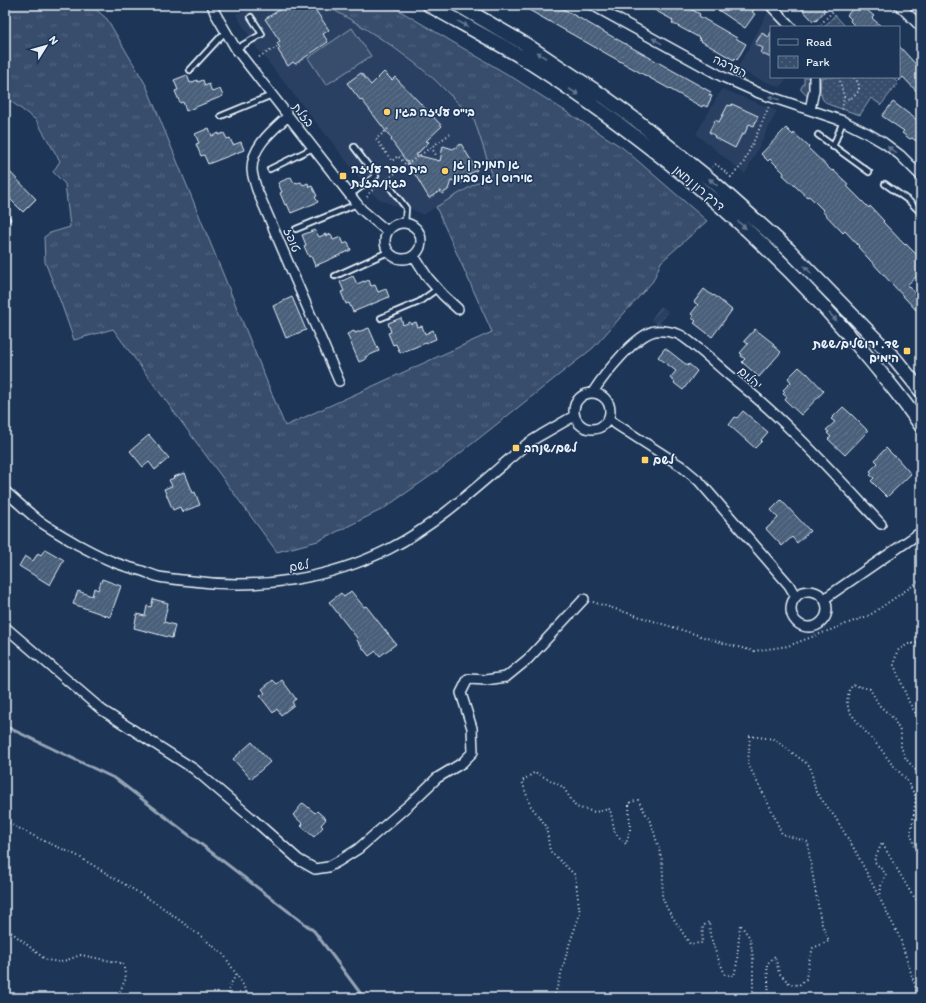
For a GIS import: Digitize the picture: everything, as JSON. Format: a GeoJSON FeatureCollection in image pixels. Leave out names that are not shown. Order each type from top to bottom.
{"type":"FeatureCollection","features":[{"type":"Feature","properties":{"kind":"main road","name":"דרך רון נחמן"},"geometry":{"type":"LineString","coordinates":[[429,5],[518,55],[596,107],[628,130],[705,192],[780,261],[847,332],[921,426]]}},
{"type":"Feature","properties":{"kind":"main road","name":"דרך רון נחמן"},"geometry":{"type":"LineString","coordinates":[[458,5],[525,44],[603,96],[636,120],[714,182],[789,250],[896,360],[921,390]]}},
{"type":"Feature","properties":{"kind":"street","name":"בזלת"},"geometry":{"type":"LineString","coordinates":[[212,5],[236,49],[357,204],[387,231]]}},
{"type":"Feature","properties":{"kind":"street","name":"הערבה"},"geometry":{"type":"LineString","coordinates":[[592,5],[723,77],[759,93],[810,110],[842,116],[900,155],[921,176]]}},
{"type":"Feature","properties":{"kind":"street"},"geometry":{"type":"LineString","coordinates":[[770,5],[790,26]]}},
{"type":"Feature","properties":{"kind":"street"},"geometry":{"type":"LineString","coordinates":[[899,5],[921,27]]}},
{"type":"Feature","properties":{"kind":"street"},"geometry":{"type":"LineString","coordinates":[[810,110],[814,90],[814,78]]}},
{"type":"Feature","properties":{"kind":"street","name":"טופז"},"geometry":{"type":"LineString","coordinates":[[288,116],[271,132],[257,150],[252,169],[253,178],[339,381]]}},
{"type":"Feature","properties":{"kind":"street"},"geometry":{"type":"LineString","coordinates":[[405,222],[411,224],[417,229],[420,235],[421,245],[414,256],[407,259],[401,259],[393,257],[388,252],[384,239],[389,228],[396,224],[405,222]]}},
{"type":"Feature","properties":{"kind":"street"},"geometry":{"type":"LineString","coordinates":[[414,256],[428,278],[443,295],[458,308]]}},
{"type":"Feature","properties":{"kind":"street","name":"יהלום"},"geometry":{"type":"LineString","coordinates":[[593,392],[610,369],[642,337],[654,331],[668,331],[680,335],[737,382],[789,429],[823,462],[881,524]]}},
{"type":"Feature","properties":{"kind":"street"},"geometry":{"type":"LineString","coordinates":[[593,392],[606,398],[610,406],[610,413],[608,419],[600,428],[590,429],[582,427],[576,421],[573,407],[579,396],[593,392]]}},
{"type":"Feature","properties":{"kind":"street","name":"לשם"},"geometry":{"type":"LineString","coordinates":[[5,491],[41,522],[89,550],[115,562],[158,576],[177,580],[237,585],[281,581],[314,576],[338,569],[358,562],[399,543],[429,524],[450,508],[528,443],[574,416]]}},
{"type":"Feature","properties":{"kind":"street"},"geometry":{"type":"LineString","coordinates":[[608,419],[681,466],[699,481],[763,555],[796,597]]}},
{"type":"Feature","properties":{"kind":"street"},"geometry":{"type":"LineString","coordinates":[[824,599],[921,532]]}},
{"type":"Feature","properties":{"kind":"street"},"geometry":{"type":"LineString","coordinates":[[808,591],[819,594],[824,599],[827,608],[823,620],[811,626],[803,626],[793,616],[791,610],[792,604],[796,597],[801,592],[808,591]]}},
{"type":"Feature","properties":{"kind":"street"},"geometry":{"type":"LineString","coordinates":[[5,627],[102,710],[194,769],[299,860],[315,869],[328,867],[339,862],[358,849],[411,803],[437,778],[462,763],[473,752],[472,728],[461,693],[468,679],[486,680],[506,677],[528,659],[584,599]]}},
{"type":"Feature","properties":{"kind":"lane"},"geometry":{"type":"LineString","coordinates":[[236,49],[262,34],[251,17]]}},
{"type":"Feature","properties":{"kind":"lane"},"geometry":{"type":"LineString","coordinates":[[190,70],[226,31]]}},
{"type":"Feature","properties":{"kind":"lane"},"geometry":{"type":"LineString","coordinates":[[221,116],[272,95]]}},
{"type":"Feature","properties":{"kind":"lane"},"geometry":{"type":"LineString","coordinates":[[833,147],[842,116]]}},
{"type":"Feature","properties":{"kind":"lane"},"geometry":{"type":"LineString","coordinates":[[818,135],[869,172]]}},
{"type":"Feature","properties":{"kind":"lane"},"geometry":{"type":"LineString","coordinates":[[350,195],[376,176],[354,147]]}},
{"type":"Feature","properties":{"kind":"lane"},"geometry":{"type":"LineString","coordinates":[[270,169],[313,148]]}},
{"type":"Feature","properties":{"kind":"lane"},"geometry":{"type":"LineString","coordinates":[[884,184],[909,201],[921,213]]}},
{"type":"Feature","properties":{"kind":"lane"},"geometry":{"type":"LineString","coordinates":[[390,187],[406,208],[405,222]]}},
{"type":"Feature","properties":{"kind":"lane"},"geometry":{"type":"LineString","coordinates":[[296,229],[357,204]]}},
{"type":"Feature","properties":{"kind":"lane"},"geometry":{"type":"LineString","coordinates":[[916,208],[921,205]]}},
{"type":"Feature","properties":{"kind":"lane"},"geometry":{"type":"LineString","coordinates":[[335,276],[388,252]]}},
{"type":"Feature","properties":{"kind":"lane"},"geometry":{"type":"LineString","coordinates":[[381,318],[419,302],[438,288]]}},
{"type":"Feature","properties":{"kind":"path"},"geometry":{"type":"LineString","coordinates":[[819,26],[839,5]]}},
{"type":"Feature","properties":{"kind":"path"},"geometry":{"type":"LineString","coordinates":[[259,57],[279,46]]}},
{"type":"Feature","properties":{"kind":"path"},"geometry":{"type":"LineString","coordinates":[[840,78],[844,97],[842,116]]}},
{"type":"Feature","properties":{"kind":"path"},"geometry":{"type":"LineString","coordinates":[[844,97],[852,97],[859,89],[858,82],[854,78]]}},
{"type":"Feature","properties":{"kind":"path"},"geometry":{"type":"LineString","coordinates":[[711,168],[716,164],[732,177],[743,164],[770,103]]}},
{"type":"Feature","properties":{"kind":"path"},"geometry":{"type":"LineString","coordinates":[[388,129],[376,139],[392,161],[398,156],[406,165]]}},
{"type":"Feature","properties":{"kind":"path"},"geometry":{"type":"LineString","coordinates":[[367,197],[370,192],[450,134]]}},
{"type":"Feature","properties":{"kind":"path"},"geometry":{"type":"LineString","coordinates":[[431,147],[436,155]]}},
{"type":"Feature","properties":{"kind":"path"},"geometry":{"type":"LineString","coordinates":[[584,599],[726,644],[754,650],[788,646],[870,615],[921,580]]}},
{"type":"Feature","properties":{"kind":"path"},"geometry":{"type":"LineString","coordinates":[[921,643],[908,644],[897,651],[894,665],[909,702],[921,723]]}},
{"type":"Feature","properties":{"kind":"path"},"geometry":{"type":"LineString","coordinates":[[921,776],[906,759],[901,747],[901,733],[893,718],[879,706],[870,689],[852,685],[849,690],[849,711],[906,779],[916,797],[911,834],[916,852],[921,860]]}},
{"type":"Feature","properties":{"kind":"path"},"geometry":{"type":"LineString","coordinates":[[769,998],[768,964],[775,956],[780,973],[790,984],[799,985],[806,979],[813,948],[829,941],[821,922],[808,842],[782,834],[748,764],[750,736],[774,739],[810,766],[816,792],[835,817],[856,852],[900,938],[919,998]]}},
{"type":"Feature","properties":{"kind":"path"},"geometry":{"type":"LineString","coordinates":[[554,998],[570,942],[580,914],[575,875],[550,851],[546,826],[530,804],[522,781],[535,772],[563,787],[576,807],[595,812],[610,809],[615,833],[626,844],[630,830],[629,803],[638,800],[652,825],[662,860],[662,898],[680,930],[690,944],[702,943],[703,926],[709,922],[710,935],[725,974],[734,976],[737,963],[740,924],[750,938],[754,958],[753,991],[758,998]]}},
{"type":"Feature","properties":{"kind":"path"},"geometry":{"type":"LineString","coordinates":[[5,821],[76,856],[159,905],[224,955],[243,985],[249,998]]}},
{"type":"Feature","properties":{"kind":"path"},"geometry":{"type":"LineString","coordinates":[[880,900],[881,886],[886,874],[874,861],[882,843],[911,893],[921,905]]}},
{"type":"Feature","properties":{"kind":"path"},"geometry":{"type":"LineString","coordinates":[[5,927],[46,960],[61,962],[81,955],[123,964],[126,978],[117,998]]}},
{"type":"Feature","properties":{"kind":"path"},"geometry":{"type":"LineString","coordinates":[[228,998],[229,987],[236,975]]}},
{"type":"Feature","properties":{"kind":"shaded area","name":"בי\"ס עליזה בגין"},"geometry":{"type":"Polygon","coordinates":[[[259,5],[325,5],[358,24],[388,44],[435,81],[474,119],[492,173],[423,215],[412,209],[398,207],[379,199],[370,192],[257,48],[241,23],[236,14],[259,5]]]}},
{"type":"Feature","properties":{"kind":"shaded area"},"geometry":{"type":"Polygon","coordinates":[[[768,12],[780,26],[770,26],[770,78],[787,78],[780,87],[737,69],[768,12]]]}},
{"type":"Feature","properties":{"kind":"shaded area"},"geometry":{"type":"Polygon","coordinates":[[[722,89],[777,111],[745,174],[696,134],[722,89]]]}},
{"type":"Feature","properties":{"kind":"shaded area"},"geometry":{"type":"Polygon","coordinates":[[[660,306],[668,311],[659,325],[651,320],[660,306]]]}},
{"type":"Feature","properties":{"kind":"green space"},"geometry":{"type":"Polygon","coordinates":[[[5,5],[91,5],[107,19],[146,85],[285,426],[492,332],[436,207],[492,174],[474,119],[435,80],[416,64],[389,44],[325,5],[390,5],[512,77],[623,148],[707,221],[661,262],[653,281],[593,348],[439,470],[383,509],[318,541],[277,552],[113,329],[74,340],[45,262],[44,237],[50,233],[70,227],[65,184],[53,172],[60,161],[36,120],[5,97],[5,5]]]}},
{"type":"Feature","properties":{"kind":"green space"},"geometry":{"type":"Polygon","coordinates":[[[835,15],[845,26],[825,26],[835,15]]]}},
{"type":"Feature","properties":{"kind":"green space"},"geometry":{"type":"Polygon","coordinates":[[[352,28],[371,56],[326,85],[308,58],[352,28]]]}},
{"type":"Feature","properties":{"kind":"green space"},"geometry":{"type":"Polygon","coordinates":[[[804,78],[811,78],[808,97],[801,90],[804,83],[804,78]]]}},
{"type":"Feature","properties":{"kind":"green space"},"geometry":{"type":"Polygon","coordinates":[[[821,78],[893,78],[898,83],[881,105],[871,98],[860,115],[830,105],[823,100],[820,92],[821,78]]]}},
{"type":"Feature","properties":{"kind":"building"},"geometry":{"type":"Polygon","coordinates":[[[287,5],[303,5],[306,9],[312,5],[329,30],[323,34],[328,42],[295,64],[293,62],[288,66],[278,50],[280,48],[277,43],[280,41],[265,19],[287,5]]]}},
{"type":"Feature","properties":{"kind":"building"},"geometry":{"type":"Polygon","coordinates":[[[520,5],[556,5],[711,92],[709,95],[712,96],[707,107],[703,105],[702,107],[520,5]]]}},
{"type":"Feature","properties":{"kind":"building"},"geometry":{"type":"Polygon","coordinates":[[[645,5],[683,5],[700,14],[699,16],[746,44],[737,60],[735,58],[734,60],[699,40],[700,39],[698,37],[672,23],[673,21],[671,19],[645,5]]]}},
{"type":"Feature","properties":{"kind":"building"},"geometry":{"type":"Polygon","coordinates":[[[711,5],[747,5],[754,10],[752,12],[755,14],[745,28],[711,5]]]}},
{"type":"Feature","properties":{"kind":"building"},"geometry":{"type":"Polygon","coordinates":[[[798,5],[824,5],[824,12],[816,21],[813,21],[798,5]]]}},
{"type":"Feature","properties":{"kind":"building"},"geometry":{"type":"Polygon","coordinates":[[[858,5],[861,5],[874,16],[872,18],[881,26],[855,26],[847,15],[854,7],[855,8],[858,5]]]}},
{"type":"Feature","properties":{"kind":"building"},"geometry":{"type":"Polygon","coordinates":[[[762,33],[769,37],[770,34],[770,58],[761,53],[763,48],[755,44],[762,33]]]}},
{"type":"Feature","properties":{"kind":"building"},"geometry":{"type":"Polygon","coordinates":[[[900,47],[921,70],[921,96],[903,77],[899,81],[900,47]]]}},
{"type":"Feature","properties":{"kind":"building"},"geometry":{"type":"Polygon","coordinates":[[[384,72],[392,80],[395,77],[442,126],[426,141],[429,142],[416,155],[440,161],[443,146],[453,149],[461,144],[477,170],[466,176],[467,179],[461,183],[451,180],[448,190],[442,194],[440,191],[429,198],[407,161],[391,140],[392,139],[347,83],[361,73],[371,85],[384,72]]]}},
{"type":"Feature","properties":{"kind":"building"},"geometry":{"type":"Polygon","coordinates":[[[187,75],[190,83],[197,80],[198,82],[203,80],[205,86],[209,84],[212,92],[220,89],[223,96],[186,111],[183,102],[180,103],[175,91],[178,90],[174,80],[187,75]]]}},
{"type":"Feature","properties":{"kind":"building"},"geometry":{"type":"Polygon","coordinates":[[[893,102],[921,123],[921,135],[916,141],[912,138],[910,139],[902,133],[904,131],[882,116],[893,102]]]}},
{"type":"Feature","properties":{"kind":"building"},"geometry":{"type":"Polygon","coordinates":[[[732,104],[758,116],[754,126],[749,124],[744,135],[742,134],[735,148],[714,137],[715,136],[709,132],[715,120],[719,122],[728,105],[731,106],[732,104]]]}},
{"type":"Feature","properties":{"kind":"building"},"geometry":{"type":"Polygon","coordinates":[[[209,128],[212,136],[219,133],[219,135],[224,133],[227,139],[230,138],[233,145],[241,142],[244,150],[208,164],[204,155],[201,156],[196,144],[199,143],[195,134],[209,128]]]}},
{"type":"Feature","properties":{"kind":"building"},"geometry":{"type":"Polygon","coordinates":[[[786,128],[793,135],[794,133],[832,171],[833,170],[848,184],[847,186],[869,208],[870,206],[905,245],[906,244],[921,259],[921,272],[907,285],[921,300],[921,305],[916,310],[845,231],[843,233],[809,196],[807,197],[783,175],[784,173],[770,159],[768,161],[761,154],[786,128]]]}},
{"type":"Feature","properties":{"kind":"building"},"geometry":{"type":"Polygon","coordinates":[[[5,167],[36,199],[23,212],[5,194],[5,167]]]}},
{"type":"Feature","properties":{"kind":"building"},"geometry":{"type":"Polygon","coordinates":[[[291,177],[294,183],[301,182],[303,185],[308,183],[309,187],[312,186],[318,202],[291,213],[287,204],[285,205],[278,183],[291,177]]]}},
{"type":"Feature","properties":{"kind":"building"},"geometry":{"type":"Polygon","coordinates":[[[315,230],[319,237],[326,234],[326,236],[331,234],[333,240],[341,237],[344,244],[348,242],[351,250],[315,266],[311,256],[309,257],[304,246],[306,245],[302,235],[315,230]]]}},
{"type":"Feature","properties":{"kind":"building"},"geometry":{"type":"Polygon","coordinates":[[[353,276],[357,284],[369,280],[371,286],[375,285],[378,292],[386,289],[389,297],[353,312],[349,303],[346,304],[341,292],[344,291],[340,282],[353,276]]]}},
{"type":"Feature","properties":{"kind":"building"},"geometry":{"type":"Polygon","coordinates":[[[704,289],[732,310],[712,337],[694,323],[696,321],[692,318],[694,316],[691,314],[698,305],[694,302],[704,289]]]}},
{"type":"Feature","properties":{"kind":"building"},"geometry":{"type":"Polygon","coordinates":[[[292,297],[306,330],[286,338],[273,306],[292,297]]]}},
{"type":"Feature","properties":{"kind":"building"},"geometry":{"type":"Polygon","coordinates":[[[401,318],[403,325],[410,322],[411,324],[416,322],[418,327],[422,326],[425,334],[433,330],[436,339],[400,353],[396,344],[393,345],[388,333],[391,332],[388,323],[401,318]]]}},
{"type":"Feature","properties":{"kind":"building"},"geometry":{"type":"Polygon","coordinates":[[[369,328],[379,351],[365,357],[366,359],[359,362],[347,334],[369,328]]]}},
{"type":"Feature","properties":{"kind":"building"},"geometry":{"type":"Polygon","coordinates":[[[755,329],[774,344],[773,345],[781,352],[759,377],[742,362],[745,359],[740,353],[748,344],[744,341],[755,329]]]}},
{"type":"Feature","properties":{"kind":"building"},"geometry":{"type":"Polygon","coordinates":[[[665,348],[697,371],[683,390],[670,378],[676,371],[658,357],[665,348]]]}},
{"type":"Feature","properties":{"kind":"building"},"geometry":{"type":"Polygon","coordinates":[[[799,367],[807,373],[824,391],[801,415],[785,400],[787,397],[783,394],[785,392],[783,390],[791,382],[788,378],[799,367]]]}},
{"type":"Feature","properties":{"kind":"building"},"geometry":{"type":"Polygon","coordinates":[[[843,407],[868,431],[845,455],[828,439],[831,437],[827,433],[829,432],[826,430],[835,422],[831,419],[843,407]]]}},
{"type":"Feature","properties":{"kind":"building"},"geometry":{"type":"Polygon","coordinates":[[[743,411],[768,432],[755,448],[729,425],[735,417],[737,418],[743,411]]]}},
{"type":"Feature","properties":{"kind":"building"},"geometry":{"type":"Polygon","coordinates":[[[149,435],[169,458],[155,470],[149,462],[143,467],[130,451],[149,435]]]}},
{"type":"Feature","properties":{"kind":"building"},"geometry":{"type":"Polygon","coordinates":[[[886,448],[911,474],[887,497],[871,481],[874,478],[870,475],[872,473],[870,471],[878,463],[875,460],[886,448]]]}},
{"type":"Feature","properties":{"kind":"building"},"geometry":{"type":"Polygon","coordinates":[[[185,473],[193,493],[195,492],[200,505],[182,512],[180,507],[173,510],[164,489],[172,486],[169,480],[185,473]]]}},
{"type":"Feature","properties":{"kind":"building"},"geometry":{"type":"Polygon","coordinates":[[[781,500],[810,531],[797,543],[792,537],[782,546],[766,529],[778,518],[771,510],[781,500]]]}},
{"type":"Feature","properties":{"kind":"building"},"geometry":{"type":"Polygon","coordinates":[[[45,549],[64,560],[50,585],[19,566],[25,556],[33,561],[38,553],[41,555],[45,549]]]}},
{"type":"Feature","properties":{"kind":"building"},"geometry":{"type":"Polygon","coordinates":[[[102,579],[121,586],[110,617],[73,604],[78,591],[92,596],[94,588],[98,590],[102,579]]]}},
{"type":"Feature","properties":{"kind":"building"},"geometry":{"type":"Polygon","coordinates":[[[351,591],[364,607],[366,606],[396,644],[380,656],[376,651],[369,656],[329,602],[341,593],[344,597],[351,591]]]}},
{"type":"Feature","properties":{"kind":"building"},"geometry":{"type":"Polygon","coordinates":[[[153,599],[168,603],[164,622],[175,625],[172,638],[134,628],[137,614],[145,616],[147,606],[151,607],[153,599]]]}},
{"type":"Feature","properties":{"kind":"building"},"geometry":{"type":"Polygon","coordinates":[[[273,680],[277,684],[282,680],[296,699],[292,702],[294,705],[281,715],[277,709],[273,713],[260,696],[265,693],[262,689],[273,680]]]}},
{"type":"Feature","properties":{"kind":"building"},"geometry":{"type":"Polygon","coordinates":[[[252,742],[270,762],[251,779],[233,759],[252,742]]]}},
{"type":"Feature","properties":{"kind":"building"},"geometry":{"type":"Polygon","coordinates":[[[303,803],[315,813],[317,811],[326,819],[321,825],[323,827],[314,837],[301,826],[303,824],[293,815],[303,803]]]}},
{"type":"Feature","properties":{"kind":"waterway"},"geometry":{"type":"LineString","coordinates":[[5,726],[116,779],[314,931],[364,998]]}},
{"type":"Feature","properties":{"kind":"place","name":"בי\"ס עליזה בגין"},"geometry":{"type":"Point","coordinates":[387,112]}},
{"type":"Feature","properties":{"kind":"place","name":"גן חמניה | גן אירוס | גן סביון"},"geometry":{"type":"Point","coordinates":[445,171]}},
{"type":"Feature","properties":{"kind":"place","name":"בית ספר עליזה בגין/בזלת"},"geometry":{"type":"Point","coordinates":[343,176]}},
{"type":"Feature","properties":{"kind":"place","name":"שד. ירושלים/ששת הימים"},"geometry":{"type":"Point","coordinates":[907,351]}},
{"type":"Feature","properties":{"kind":"place","name":"לשם/שנהב"},"geometry":{"type":"Point","coordinates":[516,448]}},
{"type":"Feature","properties":{"kind":"place","name":"לשם"},"geometry":{"type":"Point","coordinates":[645,460]}}]}
